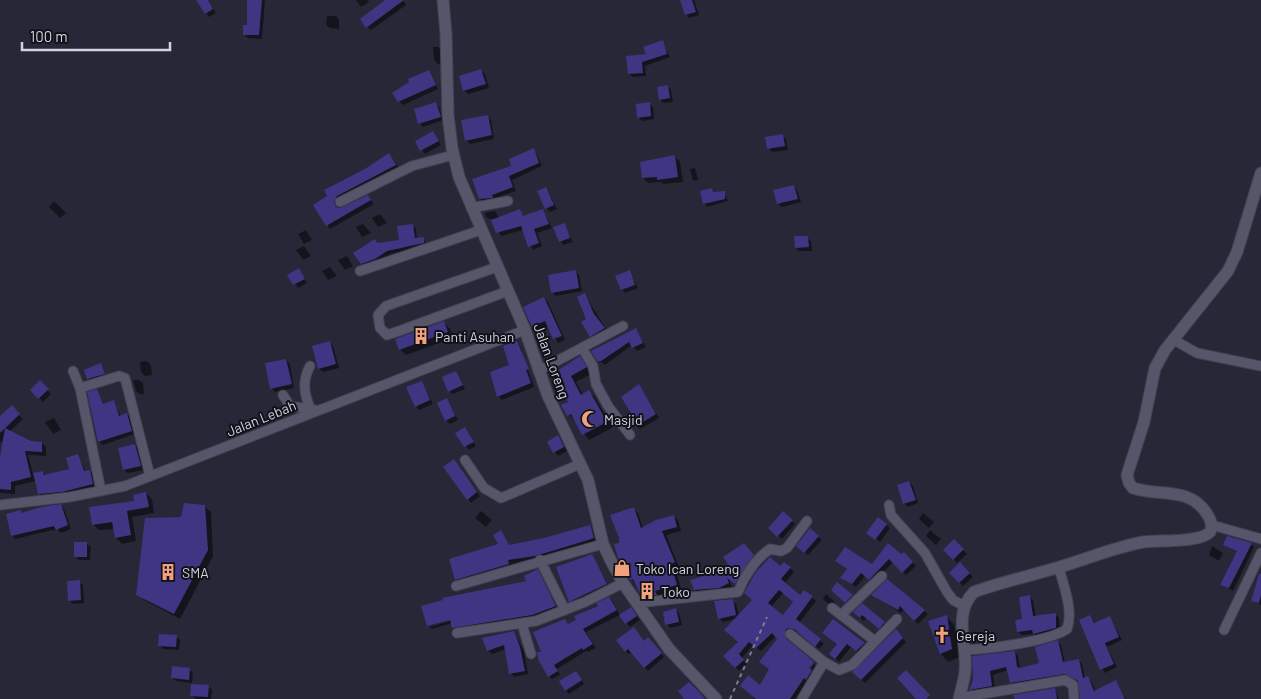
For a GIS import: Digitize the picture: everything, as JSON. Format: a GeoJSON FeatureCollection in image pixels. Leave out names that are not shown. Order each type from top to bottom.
{"type":"FeatureCollection","features":[{"type":"Feature","properties":{"kind":"street","name":"Jalan Loreng"},"geometry":{"type":"LineString","coordinates":[[443,0],[446,34],[448,115],[454,155],[471,208],[525,330],[538,371],[594,498],[603,544],[623,584],[670,649],[716,699]]}},
{"type":"Feature","properties":{"kind":"street"},"geometry":{"type":"LineString","coordinates":[[340,202],[412,166],[454,155]]}},
{"type":"Feature","properties":{"kind":"street"},"geometry":{"type":"LineString","coordinates":[[1261,173],[1237,252],[1228,271],[1174,340],[1155,368],[1144,422],[1129,467],[1128,479],[1133,488],[1167,491],[1190,498],[1202,508],[1212,525],[1261,539]]}},
{"type":"Feature","properties":{"kind":"street"},"geometry":{"type":"LineString","coordinates":[[471,208],[508,201]]}},
{"type":"Feature","properties":{"kind":"street"},"geometry":{"type":"LineString","coordinates":[[360,271],[481,230]]}},
{"type":"Feature","properties":{"kind":"street"},"geometry":{"type":"LineString","coordinates":[[497,268],[386,306],[378,315],[380,328],[387,334],[399,331],[508,291]]}},
{"type":"Feature","properties":{"kind":"street"},"geometry":{"type":"LineString","coordinates":[[538,371],[624,326]]}},
{"type":"Feature","properties":{"kind":"street","name":"Jalan Lebah"},"geometry":{"type":"LineString","coordinates":[[0,505],[125,486],[314,409],[525,330]]}},
{"type":"Feature","properties":{"kind":"street"},"geometry":{"type":"LineString","coordinates":[[1174,340],[1197,353],[1261,366]]}},
{"type":"Feature","properties":{"kind":"street"},"geometry":{"type":"LineString","coordinates":[[582,348],[593,366],[596,384],[608,406],[630,435]]}},
{"type":"Feature","properties":{"kind":"street"},"geometry":{"type":"LineString","coordinates":[[283,395],[290,406],[314,409],[304,385],[305,376],[310,366]]}},
{"type":"Feature","properties":{"kind":"street"},"geometry":{"type":"LineString","coordinates":[[73,371],[80,388],[101,491]]}},
{"type":"Feature","properties":{"kind":"street"},"geometry":{"type":"LineString","coordinates":[[80,388],[120,376],[125,378],[150,476]]}},
{"type":"Feature","properties":{"kind":"street"},"geometry":{"type":"LineString","coordinates":[[466,460],[484,488],[501,498],[580,464]]}},
{"type":"Feature","properties":{"kind":"street"},"geometry":{"type":"LineString","coordinates":[[889,504],[891,515],[925,553],[947,592],[953,600],[964,606]]}},
{"type":"Feature","properties":{"kind":"street"},"geometry":{"type":"LineString","coordinates":[[637,603],[738,592],[748,573],[762,555],[770,549],[781,551],[787,548],[807,521]]}},
{"type":"Feature","properties":{"kind":"street"},"geometry":{"type":"LineString","coordinates":[[1074,699],[1073,683],[1065,680],[959,699],[966,671],[962,615],[964,606],[974,592],[1122,546],[1155,540],[1202,537],[1210,532],[1212,525]]}},
{"type":"Feature","properties":{"kind":"street"},"geometry":{"type":"LineString","coordinates":[[456,586],[540,560],[603,544]]}},
{"type":"Feature","properties":{"kind":"street"},"geometry":{"type":"LineString","coordinates":[[1224,630],[1261,553]]}},
{"type":"Feature","properties":{"kind":"street"},"geometry":{"type":"LineString","coordinates":[[540,560],[565,610]]}},
{"type":"Feature","properties":{"kind":"street"},"geometry":{"type":"LineString","coordinates":[[964,650],[1015,643],[1058,634],[1067,629],[1069,619],[1068,605],[1059,567]]}},
{"type":"Feature","properties":{"kind":"street"},"geometry":{"type":"LineString","coordinates":[[841,615],[882,576]]}},
{"type":"Feature","properties":{"kind":"street"},"geometry":{"type":"LineString","coordinates":[[457,634],[522,624],[565,610],[623,584]]}},
{"type":"Feature","properties":{"kind":"street"},"geometry":{"type":"LineString","coordinates":[[832,608],[875,641]]}},
{"type":"Feature","properties":{"kind":"street"},"geometry":{"type":"LineString","coordinates":[[790,634],[835,669],[845,669],[857,661],[897,619]]}},
{"type":"Feature","properties":{"kind":"street"},"geometry":{"type":"LineString","coordinates":[[522,624],[531,654]]}},
{"type":"Feature","properties":{"kind":"street"},"geometry":{"type":"LineString","coordinates":[[802,699],[824,662]]}},
{"type":"Feature","properties":{"kind":"path"},"geometry":{"type":"LineString","coordinates":[[730,699],[768,618]]}},
{"type":"Feature","properties":{"kind":"building"},"geometry":{"type":"Polygon","coordinates":[[[196,0],[208,0],[213,9],[205,14],[196,0]]]}},
{"type":"Feature","properties":{"kind":"building"},"geometry":{"type":"Polygon","coordinates":[[[247,0],[262,0],[259,35],[243,35],[243,25],[247,25],[247,0]]]}},
{"type":"Feature","properties":{"kind":"building"},"geometry":{"type":"Polygon","coordinates":[[[385,0],[404,0],[366,28],[360,19],[385,0]]]}},
{"type":"Feature","properties":{"kind":"building"},"geometry":{"type":"Polygon","coordinates":[[[680,0],[692,0],[696,12],[685,15],[680,0]]]}},
{"type":"Feature","properties":{"kind":"building"},"geometry":{"type":"Polygon","coordinates":[[[663,40],[667,54],[642,62],[643,73],[628,74],[626,56],[646,54],[643,47],[663,40]]]}},
{"type":"Feature","properties":{"kind":"building"},"geometry":{"type":"Polygon","coordinates":[[[481,69],[486,84],[463,91],[459,76],[481,69]]]}},
{"type":"Feature","properties":{"kind":"building"},"geometry":{"type":"Polygon","coordinates":[[[429,70],[436,85],[398,102],[392,93],[409,82],[408,79],[429,70]]]}},
{"type":"Feature","properties":{"kind":"building"},"geometry":{"type":"Polygon","coordinates":[[[668,85],[670,98],[659,100],[657,87],[668,85]]]}},
{"type":"Feature","properties":{"kind":"building"},"geometry":{"type":"Polygon","coordinates":[[[436,102],[441,117],[418,124],[414,109],[436,102]]]}},
{"type":"Feature","properties":{"kind":"building"},"geometry":{"type":"Polygon","coordinates":[[[650,102],[651,116],[637,118],[636,104],[650,102]]]}},
{"type":"Feature","properties":{"kind":"building"},"geometry":{"type":"Polygon","coordinates":[[[488,115],[492,135],[465,141],[461,120],[488,115]]]}},
{"type":"Feature","properties":{"kind":"building"},"geometry":{"type":"Polygon","coordinates":[[[433,131],[439,141],[420,151],[415,141],[433,131]]]}},
{"type":"Feature","properties":{"kind":"building"},"geometry":{"type":"Polygon","coordinates":[[[783,134],[785,146],[767,149],[765,137],[783,134]]]}},
{"type":"Feature","properties":{"kind":"building"},"geometry":{"type":"Polygon","coordinates":[[[534,148],[539,163],[509,176],[513,187],[492,195],[493,198],[479,199],[472,179],[511,166],[509,159],[534,148]]]}},
{"type":"Feature","properties":{"kind":"building"},"geometry":{"type":"Polygon","coordinates":[[[389,153],[396,165],[337,196],[334,202],[336,207],[340,208],[368,195],[371,200],[326,226],[313,205],[327,196],[324,190],[365,169],[389,153]]]}},
{"type":"Feature","properties":{"kind":"building"},"geometry":{"type":"Polygon","coordinates":[[[675,155],[678,177],[657,180],[657,177],[642,178],[640,162],[675,155]]]}},
{"type":"Feature","properties":{"kind":"building"},"geometry":{"type":"Polygon","coordinates":[[[794,185],[798,199],[777,204],[773,190],[794,185]]]}},
{"type":"Feature","properties":{"kind":"building"},"geometry":{"type":"Polygon","coordinates":[[[546,187],[554,205],[545,209],[537,191],[546,187]]]}},
{"type":"Feature","properties":{"kind":"building"},"geometry":{"type":"Polygon","coordinates":[[[712,188],[713,192],[725,191],[725,199],[703,204],[700,191],[712,188]]]}},
{"type":"Feature","properties":{"kind":"building"},"geometry":{"type":"Polygon","coordinates":[[[520,209],[523,216],[543,209],[549,224],[534,229],[539,243],[528,247],[521,226],[496,233],[491,220],[520,209]]]}},
{"type":"Feature","properties":{"kind":"building"},"geometry":{"type":"Polygon","coordinates":[[[565,223],[570,238],[559,242],[553,227],[565,223]]]}},
{"type":"Feature","properties":{"kind":"building"},"geometry":{"type":"Polygon","coordinates":[[[413,224],[415,238],[424,237],[424,243],[387,251],[375,259],[361,264],[353,253],[375,239],[377,243],[399,240],[397,226],[413,224]]]}},
{"type":"Feature","properties":{"kind":"building"},"geometry":{"type":"Polygon","coordinates":[[[794,236],[808,236],[809,247],[795,248],[794,236]]]}},
{"type":"Feature","properties":{"kind":"building"},"geometry":{"type":"Polygon","coordinates":[[[299,268],[305,279],[293,285],[287,275],[299,268]]]}},
{"type":"Feature","properties":{"kind":"building"},"geometry":{"type":"Polygon","coordinates":[[[576,270],[579,288],[551,293],[548,275],[576,270]]]}},
{"type":"Feature","properties":{"kind":"building"},"geometry":{"type":"Polygon","coordinates":[[[630,270],[635,285],[621,290],[615,276],[630,270]]]}},
{"type":"Feature","properties":{"kind":"building"},"geometry":{"type":"Polygon","coordinates":[[[585,293],[594,314],[605,328],[590,337],[581,322],[586,319],[577,297],[585,293]]]}},
{"type":"Feature","properties":{"kind":"building"},"geometry":{"type":"Polygon","coordinates":[[[544,297],[562,336],[553,339],[545,321],[532,327],[523,307],[544,297]]]}},
{"type":"Feature","properties":{"kind":"building","name":"Panti Asuhan"},"geometry":{"type":"Polygon","coordinates":[[[444,321],[448,332],[399,350],[395,339],[444,321]]]}},
{"type":"Feature","properties":{"kind":"building"},"geometry":{"type":"Polygon","coordinates":[[[636,328],[643,343],[632,348],[629,342],[601,361],[597,361],[591,351],[636,328]]]}},
{"type":"Feature","properties":{"kind":"building"},"geometry":{"type":"Polygon","coordinates":[[[330,341],[336,364],[318,369],[312,346],[330,341]]]}},
{"type":"Feature","properties":{"kind":"building"},"geometry":{"type":"Polygon","coordinates":[[[517,341],[529,369],[526,370],[531,383],[497,397],[490,372],[509,365],[503,346],[517,341]]]}},
{"type":"Feature","properties":{"kind":"building"},"geometry":{"type":"Polygon","coordinates":[[[580,356],[587,367],[571,376],[581,395],[589,390],[607,422],[582,435],[571,414],[567,416],[561,405],[568,402],[560,387],[565,384],[557,371],[580,356]]]}},
{"type":"Feature","properties":{"kind":"building"},"geometry":{"type":"Polygon","coordinates":[[[286,359],[292,384],[270,389],[265,363],[286,359]]]}},
{"type":"Feature","properties":{"kind":"building"},"geometry":{"type":"Polygon","coordinates":[[[101,363],[105,374],[87,379],[84,370],[101,363]]]}},
{"type":"Feature","properties":{"kind":"building"},"geometry":{"type":"Polygon","coordinates":[[[456,371],[463,385],[448,392],[442,377],[456,371]]]}},
{"type":"Feature","properties":{"kind":"building"},"geometry":{"type":"Polygon","coordinates":[[[40,380],[49,389],[38,399],[30,390],[40,380]]]}},
{"type":"Feature","properties":{"kind":"building"},"geometry":{"type":"Polygon","coordinates":[[[422,381],[430,400],[415,407],[406,387],[422,381]]]}},
{"type":"Feature","properties":{"kind":"building"},"geometry":{"type":"Polygon","coordinates":[[[639,384],[656,414],[635,427],[628,414],[631,413],[621,397],[639,384]]]}},
{"type":"Feature","properties":{"kind":"building"},"geometry":{"type":"Polygon","coordinates":[[[97,389],[103,404],[114,400],[119,416],[127,413],[132,431],[98,442],[87,392],[97,389]]]}},
{"type":"Feature","properties":{"kind":"building"},"geometry":{"type":"Polygon","coordinates":[[[447,398],[455,416],[445,421],[437,403],[447,398]]]}},
{"type":"Feature","properties":{"kind":"building"},"geometry":{"type":"Polygon","coordinates":[[[12,405],[20,414],[0,433],[0,416],[12,405]]]}},
{"type":"Feature","properties":{"kind":"building"},"geometry":{"type":"Polygon","coordinates":[[[465,427],[474,442],[464,447],[455,433],[465,427]]]}},
{"type":"Feature","properties":{"kind":"building"},"geometry":{"type":"Polygon","coordinates":[[[5,428],[31,441],[42,442],[42,452],[25,451],[31,477],[11,482],[11,490],[0,489],[0,457],[5,428]]]}},
{"type":"Feature","properties":{"kind":"building"},"geometry":{"type":"Polygon","coordinates":[[[558,435],[564,447],[553,453],[547,442],[558,435]]]}},
{"type":"Feature","properties":{"kind":"building"},"geometry":{"type":"Polygon","coordinates":[[[135,444],[141,466],[123,470],[118,448],[135,444]]]}},
{"type":"Feature","properties":{"kind":"building"},"geometry":{"type":"Polygon","coordinates":[[[78,454],[84,471],[90,470],[93,484],[62,492],[38,494],[33,473],[43,471],[44,475],[69,469],[66,458],[78,454]]]}},
{"type":"Feature","properties":{"kind":"building"},"geometry":{"type":"Polygon","coordinates":[[[454,459],[477,492],[467,500],[443,467],[454,459]]]}},
{"type":"Feature","properties":{"kind":"building"},"geometry":{"type":"Polygon","coordinates":[[[909,481],[916,500],[903,504],[897,485],[909,481]]]}},
{"type":"Feature","properties":{"kind":"building"},"geometry":{"type":"Polygon","coordinates":[[[146,492],[149,507],[127,511],[131,535],[115,538],[112,522],[92,525],[89,507],[134,501],[133,495],[146,492]]]}},
{"type":"Feature","properties":{"kind":"building","name":"SMA"},"geometry":{"type":"Polygon","coordinates":[[[184,503],[205,505],[208,550],[174,614],[136,595],[145,518],[181,517],[184,503]]]}},
{"type":"Feature","properties":{"kind":"building"},"geometry":{"type":"Polygon","coordinates":[[[61,504],[68,525],[56,530],[54,526],[11,536],[6,514],[21,510],[21,513],[61,504]]]}},
{"type":"Feature","properties":{"kind":"building"},"geometry":{"type":"Polygon","coordinates":[[[634,507],[641,528],[656,520],[674,515],[677,527],[662,531],[675,562],[671,564],[677,585],[655,591],[657,595],[641,596],[633,579],[630,580],[618,558],[614,544],[619,543],[619,538],[610,515],[634,507]]]}},
{"type":"Feature","properties":{"kind":"building"},"geometry":{"type":"Polygon","coordinates":[[[783,511],[793,520],[777,537],[768,528],[783,511]]]}},
{"type":"Feature","properties":{"kind":"building"},"geometry":{"type":"Polygon","coordinates":[[[878,517],[887,524],[875,540],[866,533],[878,517]]]}},
{"type":"Feature","properties":{"kind":"building"},"geometry":{"type":"Polygon","coordinates":[[[590,525],[594,538],[535,556],[508,560],[509,564],[455,580],[449,559],[498,544],[493,535],[501,530],[509,545],[544,538],[590,525]]]}},
{"type":"Feature","properties":{"kind":"building"},"geometry":{"type":"Polygon","coordinates":[[[810,528],[819,536],[804,553],[796,546],[810,528]]]}},
{"type":"Feature","properties":{"kind":"building"},"geometry":{"type":"Polygon","coordinates":[[[1227,536],[1252,543],[1229,588],[1220,585],[1237,551],[1223,545],[1227,536]]]}},
{"type":"Feature","properties":{"kind":"building"},"geometry":{"type":"Polygon","coordinates":[[[954,539],[964,549],[953,560],[943,550],[954,539]]]}},
{"type":"Feature","properties":{"kind":"building"},"geometry":{"type":"Polygon","coordinates":[[[74,542],[87,542],[87,557],[74,557],[74,542]]]}},
{"type":"Feature","properties":{"kind":"building"},"geometry":{"type":"Polygon","coordinates":[[[744,543],[754,555],[735,584],[727,578],[729,583],[719,588],[694,590],[690,580],[717,572],[716,569],[728,564],[723,557],[744,543]]]}},
{"type":"Feature","properties":{"kind":"building"},"geometry":{"type":"Polygon","coordinates":[[[888,543],[901,554],[904,552],[913,562],[902,573],[889,559],[869,580],[861,573],[852,584],[840,578],[847,569],[835,561],[845,547],[872,564],[888,543]]]}},
{"type":"Feature","properties":{"kind":"building"},"geometry":{"type":"Polygon","coordinates":[[[592,554],[607,584],[569,602],[556,567],[592,554]]]}},
{"type":"Feature","properties":{"kind":"building"},"geometry":{"type":"Polygon","coordinates":[[[770,557],[780,566],[784,562],[791,567],[781,579],[800,595],[804,590],[813,596],[796,619],[821,639],[815,647],[794,629],[788,628],[785,630],[786,638],[814,662],[809,668],[812,670],[806,680],[804,678],[790,699],[756,699],[740,686],[748,675],[760,685],[769,669],[759,662],[777,639],[772,633],[756,648],[749,642],[739,654],[744,660],[735,668],[723,656],[738,642],[724,630],[752,600],[744,593],[756,572],[770,557]],[[779,590],[768,603],[783,615],[793,602],[779,590]]]}},
{"type":"Feature","properties":{"kind":"building"},"geometry":{"type":"Polygon","coordinates":[[[960,562],[970,573],[959,583],[949,573],[960,562]]]}},
{"type":"Feature","properties":{"kind":"building"},"geometry":{"type":"Polygon","coordinates":[[[538,569],[556,606],[532,615],[452,628],[450,620],[427,626],[421,606],[443,600],[442,598],[526,581],[524,576],[538,569]]]}},
{"type":"Feature","properties":{"kind":"building"},"geometry":{"type":"Polygon","coordinates":[[[1259,574],[1261,574],[1261,595],[1259,603],[1251,601],[1259,574]]]}},
{"type":"Feature","properties":{"kind":"building"},"geometry":{"type":"Polygon","coordinates":[[[887,579],[925,610],[914,621],[900,606],[898,610],[871,595],[887,579]]]}},
{"type":"Feature","properties":{"kind":"building"},"geometry":{"type":"Polygon","coordinates":[[[80,580],[81,600],[68,601],[67,581],[80,580]]]}},
{"type":"Feature","properties":{"kind":"building"},"geometry":{"type":"Polygon","coordinates":[[[837,582],[853,595],[845,603],[831,590],[837,582]]]}},
{"type":"Feature","properties":{"kind":"building"},"geometry":{"type":"Polygon","coordinates":[[[1030,595],[1033,616],[1056,613],[1056,628],[1033,634],[1032,630],[1017,632],[1015,620],[1022,619],[1019,597],[1030,595]]]}},
{"type":"Feature","properties":{"kind":"building"},"geometry":{"type":"Polygon","coordinates":[[[609,597],[617,610],[583,629],[593,644],[583,650],[582,648],[554,665],[558,671],[548,677],[539,661],[537,652],[541,652],[533,632],[565,619],[568,624],[576,620],[574,616],[598,606],[596,603],[609,597]]]}},
{"type":"Feature","properties":{"kind":"building"},"geometry":{"type":"Polygon","coordinates":[[[733,599],[736,615],[718,619],[714,601],[733,599]]]}},
{"type":"Feature","properties":{"kind":"building"},"geometry":{"type":"Polygon","coordinates":[[[862,603],[885,622],[879,629],[862,615],[860,618],[853,612],[862,603]]]}},
{"type":"Feature","properties":{"kind":"building"},"geometry":{"type":"Polygon","coordinates":[[[631,607],[637,616],[625,624],[619,615],[631,607]]]}},
{"type":"Feature","properties":{"kind":"building"},"geometry":{"type":"Polygon","coordinates":[[[676,608],[679,622],[665,625],[663,612],[676,608]]]}},
{"type":"Feature","properties":{"kind":"building","name":"Gereja"},"geometry":{"type":"Polygon","coordinates":[[[947,615],[952,649],[940,654],[928,621],[947,615]]]}},
{"type":"Feature","properties":{"kind":"building"},"geometry":{"type":"Polygon","coordinates":[[[1090,615],[1094,623],[1110,616],[1119,637],[1105,643],[1114,664],[1100,670],[1079,620],[1090,615]]]}},
{"type":"Feature","properties":{"kind":"building"},"geometry":{"type":"Polygon","coordinates":[[[833,619],[865,643],[856,651],[847,644],[835,659],[829,654],[837,644],[822,633],[833,619]]]}},
{"type":"Feature","properties":{"kind":"building"},"geometry":{"type":"Polygon","coordinates":[[[634,627],[644,641],[648,637],[662,653],[644,668],[628,649],[625,652],[616,640],[634,627]]]}},
{"type":"Feature","properties":{"kind":"building"},"geometry":{"type":"Polygon","coordinates":[[[896,629],[903,638],[861,680],[852,672],[896,629]]]}},
{"type":"Feature","properties":{"kind":"building"},"geometry":{"type":"Polygon","coordinates":[[[514,631],[520,647],[525,671],[509,674],[504,645],[487,651],[482,638],[514,631]]]}},
{"type":"Feature","properties":{"kind":"building"},"geometry":{"type":"Polygon","coordinates":[[[159,634],[177,635],[176,647],[158,646],[159,634]]]}},
{"type":"Feature","properties":{"kind":"building"},"geometry":{"type":"Polygon","coordinates":[[[1058,640],[1063,662],[1079,659],[1083,678],[1088,676],[1094,691],[1116,680],[1125,699],[1080,699],[1078,681],[1065,674],[1010,683],[1006,667],[990,671],[992,686],[969,690],[973,680],[972,656],[1015,651],[1017,667],[1020,668],[1039,663],[1035,647],[1058,640]]]}},
{"type":"Feature","properties":{"kind":"building"},"geometry":{"type":"Polygon","coordinates":[[[172,666],[190,668],[189,680],[171,678],[172,666]]]}},
{"type":"Feature","properties":{"kind":"building"},"geometry":{"type":"Polygon","coordinates":[[[906,670],[930,695],[926,699],[916,699],[897,678],[906,670]]]}},
{"type":"Feature","properties":{"kind":"building"},"geometry":{"type":"Polygon","coordinates":[[[576,671],[582,680],[565,691],[559,681],[576,671]]]}},
{"type":"Feature","properties":{"kind":"building"},"geometry":{"type":"Polygon","coordinates":[[[689,682],[705,699],[684,699],[678,691],[689,682]]]}},
{"type":"Feature","properties":{"kind":"building"},"geometry":{"type":"Polygon","coordinates":[[[191,684],[209,685],[208,697],[190,696],[191,684]]]}},
{"type":"Feature","properties":{"kind":"building"},"geometry":{"type":"Polygon","coordinates":[[[1055,688],[1057,699],[1015,699],[1013,695],[1055,688]]]}},
{"type":"Feature","properties":{"kind":"place","name":"Panti Asuhan"},"geometry":{"type":"Point","coordinates":[421,336]}},
{"type":"Feature","properties":{"kind":"place","name":"Masjid"},"geometry":{"type":"Point","coordinates":[590,419]}},
{"type":"Feature","properties":{"kind":"place","name":"Toko Ican Loreng"},"geometry":{"type":"Point","coordinates":[622,568]}},
{"type":"Feature","properties":{"kind":"place","name":"SMA"},"geometry":{"type":"Point","coordinates":[168,572]}},
{"type":"Feature","properties":{"kind":"place","name":"Toko"},"geometry":{"type":"Point","coordinates":[647,591]}},
{"type":"Feature","properties":{"kind":"place","name":"Gereja"},"geometry":{"type":"Point","coordinates":[942,635]}}]}
